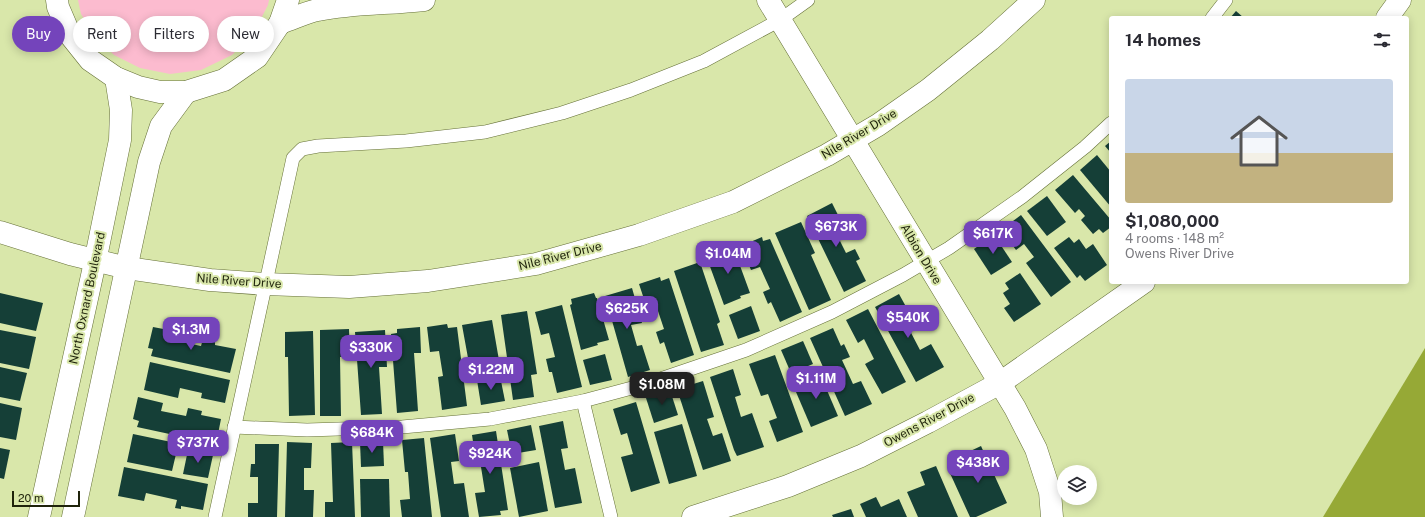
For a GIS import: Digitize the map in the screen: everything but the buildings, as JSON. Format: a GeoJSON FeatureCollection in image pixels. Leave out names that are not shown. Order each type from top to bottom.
{"type":"FeatureCollection","features":[{"type":"Feature","properties":{"kind":"street"},"geometry":{"type":"LineString","coordinates":[[57,0],[70,35],[90,60],[116,78],[138,87],[160,92],[186,92],[224,80],[257,57],[280,23],[288,0]]}},
{"type":"Feature","properties":{"kind":"street"},"geometry":{"type":"LineString","coordinates":[[280,23],[317,10],[346,6],[424,0]]}},
{"type":"Feature","properties":{"kind":"street","name":"Albion Drive"},"geometry":{"type":"LineString","coordinates":[[768,0],[1015,408],[1036,449],[1050,492],[1052,517]]}},
{"type":"Feature","properties":{"kind":"street","name":"Nile River Drive"},"geometry":{"type":"LineString","coordinates":[[0,232],[95,262],[210,280],[265,284],[349,287],[428,281],[536,264],[639,235],[733,202],[826,154],[878,125],[928,90],[990,40],[1034,0]]}},
{"type":"Feature","properties":{"kind":"street"},"geometry":{"type":"LineString","coordinates":[[1388,16],[1400,0]]}},
{"type":"Feature","properties":{"kind":"street","name":"North Oxnard Boulevard"},"geometry":{"type":"LineString","coordinates":[[39,517],[120,140],[121,110],[116,78]]}},
{"type":"Feature","properties":{"kind":"street"},"geometry":{"type":"LineString","coordinates":[[73,517],[151,156],[161,126],[186,92]]}},
{"type":"Feature","properties":{"kind":"street","name":"Owens River Drive"},"geometry":{"type":"LineString","coordinates":[[693,517],[788,486],[861,456],[928,422],[1000,383],[1141,284]]}},
{"type":"Feature","properties":{"kind":"lane"},"geometry":{"type":"LineString","coordinates":[[215,517],[293,158],[302,149],[318,146],[406,141],[485,132],[562,113],[631,90],[704,61],[780,20],[808,0]]}},
{"type":"Feature","properties":{"kind":"lane"},"geometry":{"type":"LineString","coordinates":[[1214,16],[1226,0]]}},
{"type":"Feature","properties":{"kind":"lane"},"geometry":{"type":"LineString","coordinates":[[234,427],[307,430],[402,427],[490,419],[583,400],[643,385],[746,350],[832,312],[926,262],[949,248],[1022,197],[1109,125]]}},
{"type":"Feature","properties":{"kind":"lane"},"geometry":{"type":"LineString","coordinates":[[583,400],[611,517]]}},
{"type":"Feature","properties":{"kind":"shaded area"},"geometry":{"type":"Polygon","coordinates":[[[78,0],[269,0],[262,16],[217,16],[217,52],[235,52],[232,55],[201,70],[170,74],[140,68],[111,52],[131,52],[131,16],[82,16],[78,0]]]}},
{"type":"Feature","properties":{"kind":"shaded area"},"geometry":{"type":"Polygon","coordinates":[[[1425,348],[1425,517],[1323,517],[1425,348]]]}}]}
